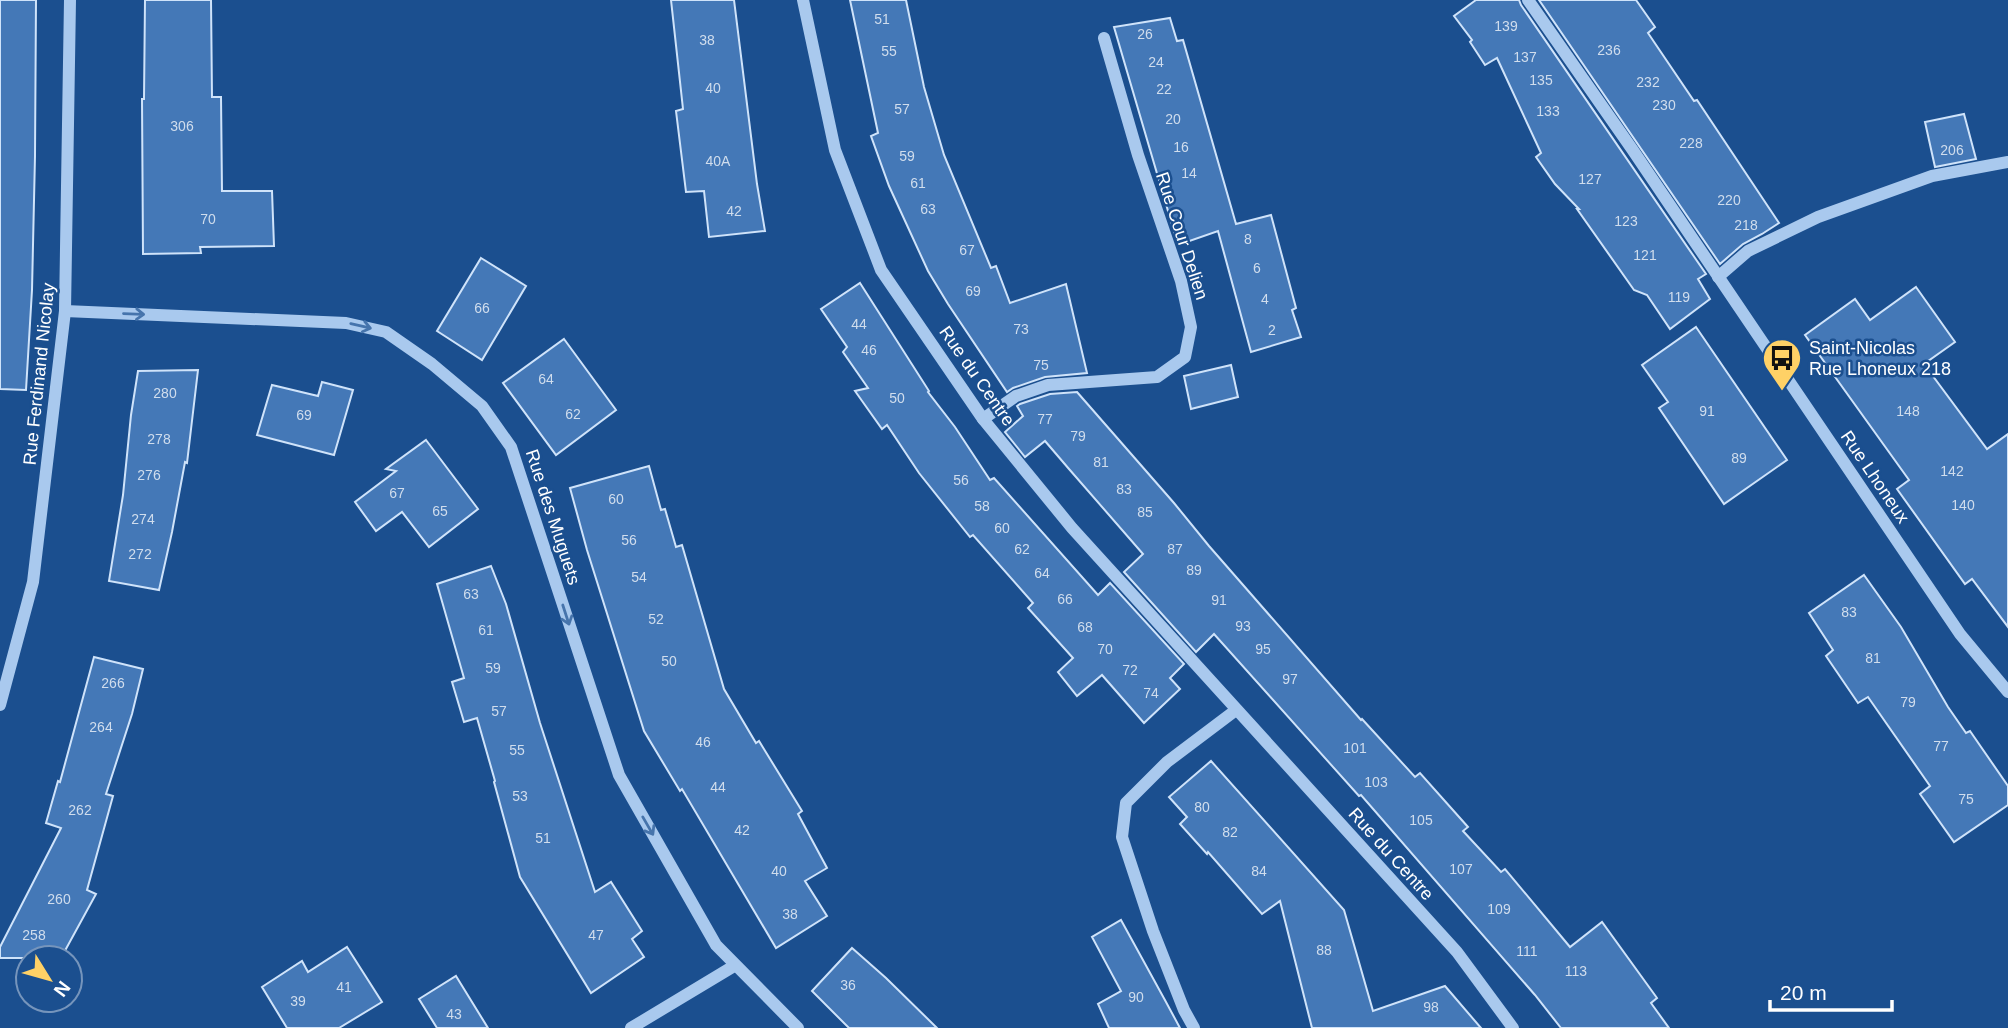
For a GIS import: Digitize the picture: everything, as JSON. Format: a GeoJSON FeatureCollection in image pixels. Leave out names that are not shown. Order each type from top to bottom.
{"type":"FeatureCollection","features":[{"type":"Feature","properties":{"kind":"street","name":"Rue Ferdinand Nicolay"},"geometry":{"type":"LineString","coordinates":[[0,705],[33,582],[65,311],[70,0]]}},
{"type":"Feature","properties":{"kind":"street","name":"Rue du Centre"},"geometry":{"type":"LineString","coordinates":[[803,0],[835,150],[881,270],[984,419],[1072,528],[1457,952],[1513,1028]]}},
{"type":"Feature","properties":{"kind":"street","name":"Rue Lhoneux"},"geometry":{"type":"LineString","coordinates":[[1528,0],[1960,634],[2008,692]]}},
{"type":"Feature","properties":{"kind":"street","name":"Rue Cour Delien"},"geometry":{"type":"LineString","coordinates":[[984,419],[1016,396],[1048,385],[1157,376],[1185,357],[1191,327],[1181,281],[1138,155],[1104,38]]}},
{"type":"Feature","properties":{"kind":"street"},"geometry":{"type":"LineString","coordinates":[[1718,277],[1748,250],[1818,217],[1931,176],[2008,162]]}},
{"type":"Feature","properties":{"kind":"street","name":"Rue des Muguets"},"geometry":{"type":"LineString","coordinates":[[65,311],[346,323],[386,332],[432,364],[482,406],[512,447],[619,775],[716,945],[798,1028]]}},
{"type":"Feature","properties":{"kind":"street"},"geometry":{"type":"LineString","coordinates":[[1194,1028],[1184,1010],[1153,931],[1122,838],[1126,803],[1167,762],[1236,710]]}},
{"type":"Feature","properties":{"kind":"street"},"geometry":{"type":"LineString","coordinates":[[631,1028],[734,966]]}},
{"type":"Feature","properties":{"kind":"building"},"geometry":{"type":"Polygon","coordinates":[[[0,0],[36,0],[32,290],[26,390],[0,389],[0,0]]]}},
{"type":"Feature","properties":{"kind":"building"},"geometry":{"type":"Polygon","coordinates":[[[145,0],[211,0],[212,97],[221,97],[222,191],[272,191],[274,246],[200,247],[201,253],[143,254],[142,99],[145,0]]]}},
{"type":"Feature","properties":{"kind":"building"},"geometry":{"type":"Polygon","coordinates":[[[671,0],[734,0],[765,231],[709,237],[704,191],[686,192],[676,111],[683,109],[671,0]]]}},
{"type":"Feature","properties":{"kind":"building"},"geometry":{"type":"Polygon","coordinates":[[[850,0],[906,0],[924,87],[944,155],[991,268],[996,266],[1010,303],[1066,284],[1087,373],[1045,377],[1007,392],[948,304],[928,271],[889,186],[871,136],[878,133],[850,0]]]}},
{"type":"Feature","properties":{"kind":"building"},"geometry":{"type":"Polygon","coordinates":[[[1476,0],[1519,0],[1706,274],[1698,279],[1710,299],[1670,329],[1647,295],[1634,290],[1579,209],[1555,184],[1536,157],[1541,153],[1497,58],[1485,65],[1470,42],[1472,40],[1454,16],[1476,0]]]}},
{"type":"Feature","properties":{"kind":"building"},"geometry":{"type":"Polygon","coordinates":[[[1539,0],[1636,0],[1655,27],[1648,33],[1694,101],[1697,100],[1779,223],[1743,244],[1720,264],[1539,0]]]}},
{"type":"Feature","properties":{"kind":"building"},"geometry":{"type":"Polygon","coordinates":[[[1170,18],[1177,41],[1183,40],[1236,224],[1271,215],[1296,308],[1292,310],[1301,337],[1251,352],[1218,231],[1178,245],[1114,27],[1170,18]]]}},
{"type":"Feature","properties":{"kind":"building"},"geometry":{"type":"Polygon","coordinates":[[[1964,114],[1976,159],[1935,167],[1925,122],[1964,114]]]}},
{"type":"Feature","properties":{"kind":"building"},"geometry":{"type":"Polygon","coordinates":[[[481,258],[526,286],[482,360],[437,331],[481,258]]]}},
{"type":"Feature","properties":{"kind":"building"},"geometry":{"type":"Polygon","coordinates":[[[860,283],[928,392],[990,480],[994,478],[1098,595],[1110,583],[1184,664],[1170,678],[1180,689],[1144,723],[1102,675],[1077,696],[1058,672],[1073,658],[1028,608],[1033,603],[973,535],[970,537],[919,473],[887,425],[882,429],[855,391],[868,388],[843,352],[847,347],[821,309],[860,283]]]}},
{"type":"Feature","properties":{"kind":"building"},"geometry":{"type":"Polygon","coordinates":[[[1916,287],[1955,342],[1924,364],[1987,449],[2008,434],[2008,627],[1972,579],[1965,584],[1897,489],[1909,480],[1805,335],[1855,299],[1870,320],[1916,287]]]}},
{"type":"Feature","properties":{"kind":"building"},"geometry":{"type":"Polygon","coordinates":[[[1696,327],[1787,460],[1724,504],[1659,408],[1668,402],[1642,365],[1696,327]]]}},
{"type":"Feature","properties":{"kind":"building"},"geometry":{"type":"Polygon","coordinates":[[[564,339],[616,410],[556,455],[503,383],[564,339]]]}},
{"type":"Feature","properties":{"kind":"building"},"geometry":{"type":"Polygon","coordinates":[[[1231,365],[1238,397],[1191,409],[1184,376],[1231,365]]]}},
{"type":"Feature","properties":{"kind":"building"},"geometry":{"type":"Polygon","coordinates":[[[198,370],[187,463],[185,462],[159,590],[109,581],[123,495],[138,371],[198,370]]]}},
{"type":"Feature","properties":{"kind":"building"},"geometry":{"type":"Polygon","coordinates":[[[322,382],[353,390],[334,455],[257,435],[272,385],[318,396],[322,382]]]}},
{"type":"Feature","properties":{"kind":"building"},"geometry":{"type":"Polygon","coordinates":[[[1077,392],[1361,720],[1415,777],[1420,773],[1468,827],[1463,831],[1501,872],[1505,869],[1570,947],[1602,922],[1657,998],[1651,1003],[1669,1028],[1561,1028],[1361,795],[1359,796],[1214,634],[1196,652],[1124,572],[1143,554],[1045,441],[1025,457],[1005,432],[1023,416],[1017,406],[1020,404],[1050,394],[1077,392]]]}},
{"type":"Feature","properties":{"kind":"building"},"geometry":{"type":"Polygon","coordinates":[[[426,440],[478,509],[429,547],[402,512],[376,531],[355,502],[396,471],[386,469],[426,440]]]}},
{"type":"Feature","properties":{"kind":"building"},"geometry":{"type":"Polygon","coordinates":[[[649,466],[661,510],[665,509],[676,547],[682,545],[724,689],[756,743],[759,741],[802,811],[798,814],[827,868],[805,881],[827,916],[776,948],[682,789],[680,791],[644,731],[570,488],[649,466]]]}},
{"type":"Feature","properties":{"kind":"building"},"geometry":{"type":"Polygon","coordinates":[[[491,566],[506,604],[540,723],[595,892],[611,882],[642,931],[632,939],[644,957],[591,993],[520,877],[477,718],[464,722],[452,682],[464,678],[437,584],[491,566]]]}},
{"type":"Feature","properties":{"kind":"building"},"geometry":{"type":"Polygon","coordinates":[[[1864,575],[1901,627],[1948,707],[1966,733],[1970,731],[2008,786],[2008,805],[1954,842],[1920,794],[1930,786],[1868,697],[1858,703],[1826,656],[1833,650],[1809,613],[1864,575]]]}},
{"type":"Feature","properties":{"kind":"building"},"geometry":{"type":"Polygon","coordinates":[[[94,657],[143,669],[132,714],[106,794],[113,796],[87,890],[96,894],[69,944],[14,944],[14,958],[0,958],[0,947],[61,828],[46,823],[58,781],[60,782],[94,657]]]}},
{"type":"Feature","properties":{"kind":"building"},"geometry":{"type":"Polygon","coordinates":[[[1211,761],[1344,910],[1373,1011],[1445,986],[1481,1028],[1312,1028],[1280,901],[1262,914],[1180,824],[1187,817],[1169,797],[1211,761]]]}},
{"type":"Feature","properties":{"kind":"building"},"geometry":{"type":"Polygon","coordinates":[[[1121,920],[1180,1028],[1109,1028],[1098,1004],[1121,991],[1092,937],[1121,920]]]}},
{"type":"Feature","properties":{"kind":"building"},"geometry":{"type":"Polygon","coordinates":[[[347,947],[382,1002],[339,1028],[287,1028],[262,987],[302,961],[308,972],[347,947]]]}},
{"type":"Feature","properties":{"kind":"building"},"geometry":{"type":"Polygon","coordinates":[[[852,948],[937,1028],[849,1028],[812,991],[852,948]]]}},
{"type":"Feature","properties":{"kind":"building"},"geometry":{"type":"Polygon","coordinates":[[[456,976],[488,1028],[437,1028],[419,999],[456,976]]]}},
{"type":"Feature","properties":{"kind":"place","name":"Saint-Nicolas Rue Lhoneux 218"},"geometry":{"type":"Point","coordinates":[1782,392]}}]}
